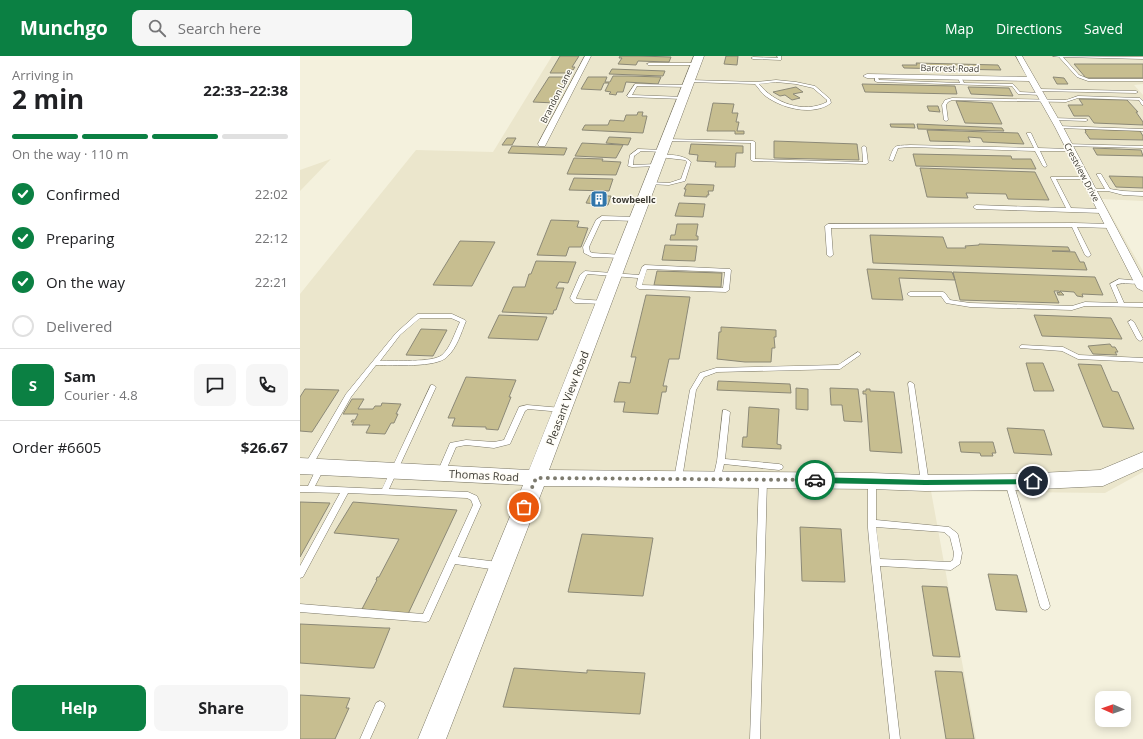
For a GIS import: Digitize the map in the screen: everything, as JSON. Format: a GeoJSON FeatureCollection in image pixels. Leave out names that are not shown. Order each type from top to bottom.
{"type":"FeatureCollection","features":[{"type":"Feature","properties":{"kind":"main road","name":"Pleasant View Road"},"geometry":{"type":"LineString","coordinates":[[432,739],[536,478],[691,77]]}},
{"type":"Feature","properties":{"kind":"main road","name":"Thomas Road"},"geometry":{"type":"LineString","coordinates":[[310,466],[536,478],[678,479],[719,470],[872,481],[925,483],[1009,482],[1103,478],[1143,459]]}},
{"type":"Feature","properties":{"kind":"street","name":"Brandon Lane"},"geometry":{"type":"LineString","coordinates":[[542,144],[588,56]]}},
{"type":"Feature","properties":{"kind":"street","name":"Crestview Drive"},"geometry":{"type":"LineString","coordinates":[[1019,56],[1033,79],[1141,285]]}},
{"type":"Feature","properties":{"kind":"street","name":"Barcrest Road"},"geometry":{"type":"LineString","coordinates":[[867,76],[900,79],[961,81],[1033,79]]}},
{"type":"Feature","properties":{"kind":"lane"},"geometry":{"type":"LineString","coordinates":[[672,63],[675,56]]}},
{"type":"Feature","properties":{"kind":"lane"},"geometry":{"type":"LineString","coordinates":[[753,58],[780,59],[779,56]]}},
{"type":"Feature","properties":{"kind":"lane"},"geometry":{"type":"LineString","coordinates":[[1055,56],[1143,58]]}},
{"type":"Feature","properties":{"kind":"lane"},"geometry":{"type":"LineString","coordinates":[[1061,57],[1082,78],[1089,80],[1143,80]]}},
{"type":"Feature","properties":{"kind":"lane"},"geometry":{"type":"LineString","coordinates":[[649,64],[672,63],[691,77]]}},
{"type":"Feature","properties":{"kind":"lane"},"geometry":{"type":"LineString","coordinates":[[691,77],[629,96],[636,85],[691,77],[756,83],[776,81],[814,87],[829,100],[830,103],[825,106],[810,108],[789,106],[764,93],[756,83]]}},
{"type":"Feature","properties":{"kind":"lane"},"geometry":{"type":"LineString","coordinates":[[961,81],[1013,85],[1019,93],[1041,95],[1066,101],[1078,97],[1140,99],[1143,104]]}},
{"type":"Feature","properties":{"kind":"lane"},"geometry":{"type":"LineString","coordinates":[[946,120],[944,105],[946,101],[952,99],[1136,92]]}},
{"type":"Feature","properties":{"kind":"lane"},"geometry":{"type":"LineString","coordinates":[[1056,123],[1086,120]]}},
{"type":"Feature","properties":{"kind":"lane"},"geometry":{"type":"LineString","coordinates":[[1056,123],[1143,130]]}},
{"type":"Feature","properties":{"kind":"lane"},"geometry":{"type":"LineString","coordinates":[[1029,134],[1045,166]]}},
{"type":"Feature","properties":{"kind":"lane"},"geometry":{"type":"LineString","coordinates":[[650,183],[669,184],[683,180],[689,162],[686,158],[662,153],[640,150],[632,155],[630,164],[662,153],[754,142],[753,160],[866,163],[864,147]]}},
{"type":"Feature","properties":{"kind":"lane"},"geometry":{"type":"LineString","coordinates":[[890,160],[896,147],[1037,149],[1068,147],[1143,147]]}},
{"type":"Feature","properties":{"kind":"lane"},"geometry":{"type":"LineString","coordinates":[[1100,175],[1108,190]]}},
{"type":"Feature","properties":{"kind":"lane"},"geometry":{"type":"LineString","coordinates":[[1069,210],[1053,178],[1085,178]]}},
{"type":"Feature","properties":{"kind":"lane"},"geometry":{"type":"LineString","coordinates":[[1091,190],[1108,190],[1123,193],[1143,194]]}},
{"type":"Feature","properties":{"kind":"lane"},"geometry":{"type":"LineString","coordinates":[[976,208],[1102,211]]}},
{"type":"Feature","properties":{"kind":"lane"},"geometry":{"type":"LineString","coordinates":[[622,257],[588,253],[586,248],[599,220],[602,218],[636,219]]}},
{"type":"Feature","properties":{"kind":"lane"},"geometry":{"type":"LineString","coordinates":[[1074,225],[1088,255]]}},
{"type":"Feature","properties":{"kind":"lane"},"geometry":{"type":"LineString","coordinates":[[830,255],[828,226],[1110,226]]}},
{"type":"Feature","properties":{"kind":"lane"},"geometry":{"type":"LineString","coordinates":[[645,267],[728,270],[726,290],[639,287],[641,277],[645,267]]}},
{"type":"Feature","properties":{"kind":"lane"},"geometry":{"type":"LineString","coordinates":[[604,303],[575,301],[573,298],[583,275],[587,272],[641,277]]}},
{"type":"Feature","properties":{"kind":"lane"},"geometry":{"type":"LineString","coordinates":[[1122,305],[1113,284],[1119,281],[1141,285]]}},
{"type":"Feature","properties":{"kind":"lane"},"geometry":{"type":"LineString","coordinates":[[910,294],[943,294],[948,302],[970,305],[1072,308],[1085,304],[1143,305]]}},
{"type":"Feature","properties":{"kind":"lane"},"geometry":{"type":"LineString","coordinates":[[310,489],[310,466],[348,396],[398,334],[418,316],[452,316],[463,321],[453,344],[443,358],[430,362],[376,363]]}},
{"type":"Feature","properties":{"kind":"lane"},"geometry":{"type":"LineString","coordinates":[[1131,322],[1142,341]]}},
{"type":"Feature","properties":{"kind":"lane"},"geometry":{"type":"LineString","coordinates":[[1022,347],[1063,349],[1078,357],[1143,360]]}},
{"type":"Feature","properties":{"kind":"lane"},"geometry":{"type":"LineString","coordinates":[[678,479],[693,390],[702,375],[716,370],[791,370],[840,367],[858,354]]}},
{"type":"Feature","properties":{"kind":"lane"},"geometry":{"type":"LineString","coordinates":[[911,384],[925,483]]}},
{"type":"Feature","properties":{"kind":"lane"},"geometry":{"type":"LineString","coordinates":[[384,492],[433,387]]}},
{"type":"Feature","properties":{"kind":"lane"},"geometry":{"type":"LineString","coordinates":[[441,473],[453,445],[460,442],[501,445],[507,442],[522,409],[527,407],[562,410]]}},
{"type":"Feature","properties":{"kind":"lane"},"geometry":{"type":"LineString","coordinates":[[719,470],[726,412]]}},
{"type":"Feature","properties":{"kind":"lane"},"geometry":{"type":"LineString","coordinates":[[755,739],[771,473]]}},
{"type":"Feature","properties":{"kind":"lane"},"geometry":{"type":"LineString","coordinates":[[872,481],[872,523],[875,562],[895,739]]}},
{"type":"Feature","properties":{"kind":"lane"},"geometry":{"type":"LineString","coordinates":[[1009,482],[1045,606]]}},
{"type":"Feature","properties":{"kind":"lane"},"geometry":{"type":"LineString","coordinates":[[300,489],[468,495],[474,498],[477,505],[426,618],[300,608]]}},
{"type":"Feature","properties":{"kind":"lane"},"geometry":{"type":"LineString","coordinates":[[300,574],[345,491]]}},
{"type":"Feature","properties":{"kind":"lane"},"geometry":{"type":"LineString","coordinates":[[872,523],[946,529],[954,536],[958,552],[957,562],[951,566],[875,562]]}},
{"type":"Feature","properties":{"kind":"lane"},"geometry":{"type":"LineString","coordinates":[[453,560],[501,566]]}},
{"type":"Feature","properties":{"kind":"lane"},"geometry":{"type":"LineString","coordinates":[[365,739],[380,706]]}},
{"type":"Feature","properties":{"kind":"shaded area"},"geometry":{"type":"Polygon","coordinates":[[[552,56],[1143,56],[1143,84],[1134,85],[1143,95],[1143,201],[1102,199],[1143,271],[1143,472],[1105,493],[931,491],[976,739],[300,739],[300,294],[416,150],[493,152],[552,56]]]}},
{"type":"Feature","properties":{"kind":"shaded area"},"geometry":{"type":"Polygon","coordinates":[[[331,159],[300,191],[300,170],[331,159]]]}},
{"type":"Feature","properties":{"kind":"building"},"geometry":{"type":"Polygon","coordinates":[[[560,56],[579,56],[572,67],[575,67],[573,70],[570,70],[569,73],[550,73],[560,56]]]}},
{"type":"Feature","properties":{"kind":"building"},"geometry":{"type":"Polygon","coordinates":[[[620,56],[671,57],[669,62],[638,61],[636,65],[618,64],[622,58],[619,58],[620,56]]]}},
{"type":"Feature","properties":{"kind":"building"},"geometry":{"type":"Polygon","coordinates":[[[726,56],[738,56],[737,65],[724,64],[726,56]]]}},
{"type":"Feature","properties":{"kind":"building"},"geometry":{"type":"Polygon","coordinates":[[[916,63],[998,65],[1001,70],[904,68],[902,65],[917,65],[916,63]]]}},
{"type":"Feature","properties":{"kind":"building"},"geometry":{"type":"Polygon","coordinates":[[[1074,64],[1143,64],[1143,78],[1086,78],[1074,64]]]}},
{"type":"Feature","properties":{"kind":"building"},"geometry":{"type":"Polygon","coordinates":[[[612,69],[665,71],[663,76],[609,74],[612,69]]]}},
{"type":"Feature","properties":{"kind":"building"},"geometry":{"type":"Polygon","coordinates":[[[613,76],[661,77],[658,84],[626,82],[623,92],[617,92],[616,95],[609,94],[611,92],[605,91],[609,83],[604,83],[601,90],[581,89],[588,77],[607,77],[605,82],[610,82],[613,76]]]}},
{"type":"Feature","properties":{"kind":"building"},"geometry":{"type":"Polygon","coordinates":[[[549,77],[568,77],[555,103],[533,102],[549,77]]]}},
{"type":"Feature","properties":{"kind":"building"},"geometry":{"type":"Polygon","coordinates":[[[1053,77],[1064,78],[1068,84],[1057,84],[1053,77]]]}},
{"type":"Feature","properties":{"kind":"building"},"geometry":{"type":"Polygon","coordinates":[[[862,84],[955,86],[957,94],[865,92],[862,84]]]}},
{"type":"Feature","properties":{"kind":"building"},"geometry":{"type":"Polygon","coordinates":[[[796,87],[803,92],[793,94],[800,98],[792,100],[785,95],[780,96],[773,92],[796,87]]]}},
{"type":"Feature","properties":{"kind":"building"},"geometry":{"type":"Polygon","coordinates":[[[968,87],[1009,88],[1013,96],[971,94],[968,87]]]}},
{"type":"Feature","properties":{"kind":"building"},"geometry":{"type":"Polygon","coordinates":[[[1079,99],[1127,100],[1138,112],[1136,112],[1143,122],[1143,125],[1094,123],[1089,116],[1074,116],[1068,105],[1083,105],[1079,99]]]}},
{"type":"Feature","properties":{"kind":"building"},"geometry":{"type":"Polygon","coordinates":[[[956,101],[992,103],[1002,124],[965,123],[956,101]]]}},
{"type":"Feature","properties":{"kind":"building"},"geometry":{"type":"Polygon","coordinates":[[[713,103],[734,104],[732,113],[738,113],[736,122],[739,122],[737,131],[744,131],[744,134],[735,134],[735,131],[707,131],[713,103]]]}},
{"type":"Feature","properties":{"kind":"building"},"geometry":{"type":"Polygon","coordinates":[[[927,106],[938,106],[940,112],[929,111],[927,106]]]}},
{"type":"Feature","properties":{"kind":"building"},"geometry":{"type":"Polygon","coordinates":[[[638,112],[643,112],[642,116],[647,116],[643,133],[582,130],[585,125],[608,125],[610,120],[624,121],[626,115],[637,115],[638,112]]]}},
{"type":"Feature","properties":{"kind":"building"},"geometry":{"type":"Polygon","coordinates":[[[890,124],[914,124],[915,128],[891,127],[890,124]]]}},
{"type":"Feature","properties":{"kind":"building"},"geometry":{"type":"Polygon","coordinates":[[[917,124],[1002,128],[1004,131],[918,129],[917,124]]]}},
{"type":"Feature","properties":{"kind":"building"},"geometry":{"type":"Polygon","coordinates":[[[1085,129],[1140,131],[1143,136],[1143,140],[1090,139],[1085,132],[1085,129]]]}},
{"type":"Feature","properties":{"kind":"building"},"geometry":{"type":"Polygon","coordinates":[[[927,130],[1018,133],[1024,144],[983,142],[981,138],[968,137],[970,142],[930,141],[927,130]]]}},
{"type":"Feature","properties":{"kind":"building"},"geometry":{"type":"Polygon","coordinates":[[[609,137],[631,138],[628,145],[606,143],[609,137]]]}},
{"type":"Feature","properties":{"kind":"building"},"geometry":{"type":"Polygon","coordinates":[[[507,138],[516,138],[512,145],[502,145],[507,138]]]}},
{"type":"Feature","properties":{"kind":"building"},"geometry":{"type":"Polygon","coordinates":[[[774,141],[857,144],[859,160],[774,158],[774,141]]]}},
{"type":"Feature","properties":{"kind":"building"},"geometry":{"type":"Polygon","coordinates":[[[582,143],[623,145],[616,158],[575,156],[582,143]]]}},
{"type":"Feature","properties":{"kind":"building"},"geometry":{"type":"Polygon","coordinates":[[[691,144],[743,146],[743,153],[736,153],[735,167],[715,167],[716,162],[697,161],[698,155],[689,154],[691,144]]]}},
{"type":"Feature","properties":{"kind":"building"},"geometry":{"type":"Polygon","coordinates":[[[512,146],[567,148],[564,155],[508,153],[512,146]]]}},
{"type":"Feature","properties":{"kind":"building"},"geometry":{"type":"Polygon","coordinates":[[[1093,148],[1141,150],[1143,156],[1097,155],[1093,148]]]}},
{"type":"Feature","properties":{"kind":"building"},"geometry":{"type":"Polygon","coordinates":[[[913,154],[1011,156],[1012,159],[1031,159],[1036,169],[916,166],[913,154]]]}},
{"type":"Feature","properties":{"kind":"building"},"geometry":{"type":"Polygon","coordinates":[[[574,158],[603,159],[602,161],[621,162],[616,175],[567,174],[574,158]]]}},
{"type":"Feature","properties":{"kind":"building"},"geometry":{"type":"Polygon","coordinates":[[[920,168],[1035,172],[1049,200],[1008,199],[1006,194],[966,193],[968,198],[927,197],[920,168]]]}},
{"type":"Feature","properties":{"kind":"building"},"geometry":{"type":"Polygon","coordinates":[[[1109,176],[1143,177],[1143,188],[1116,187],[1109,176]]]}},
{"type":"Feature","properties":{"kind":"building"},"geometry":{"type":"Polygon","coordinates":[[[574,178],[613,179],[609,191],[569,190],[574,178]]]}},
{"type":"Feature","properties":{"kind":"building"},"geometry":{"type":"Polygon","coordinates":[[[687,184],[714,185],[713,191],[708,191],[709,195],[707,195],[707,197],[684,196],[686,189],[684,189],[687,184]]]}},
{"type":"Feature","properties":{"kind":"building","name":"towbeellc"},"geometry":{"type":"Polygon","coordinates":[[[590,195],[611,196],[608,205],[586,203],[590,195]]]}},
{"type":"Feature","properties":{"kind":"building"},"geometry":{"type":"Polygon","coordinates":[[[679,203],[705,204],[703,217],[675,216],[679,203]]]}},
{"type":"Feature","properties":{"kind":"building"},"geometry":{"type":"Polygon","coordinates":[[[551,220],[579,221],[577,227],[588,228],[581,247],[569,247],[566,256],[537,255],[551,220]]]}},
{"type":"Feature","properties":{"kind":"building"},"geometry":{"type":"Polygon","coordinates":[[[677,224],[698,224],[696,236],[698,236],[698,240],[670,240],[671,235],[675,235],[677,224]]]}},
{"type":"Feature","properties":{"kind":"building"},"geometry":{"type":"Polygon","coordinates":[[[870,235],[943,237],[947,248],[966,248],[965,246],[979,244],[1068,247],[1070,251],[1052,251],[1075,252],[1080,262],[1084,262],[1087,270],[873,263],[870,235]]]}},
{"type":"Feature","properties":{"kind":"building"},"geometry":{"type":"Polygon","coordinates":[[[460,241],[495,242],[472,286],[433,285],[460,241]]]}},
{"type":"Feature","properties":{"kind":"building"},"geometry":{"type":"Polygon","coordinates":[[[665,245],[697,246],[695,261],[662,260],[665,245]]]}},
{"type":"Feature","properties":{"kind":"building"},"geometry":{"type":"Polygon","coordinates":[[[536,261],[576,262],[568,283],[559,282],[556,288],[564,288],[556,310],[554,310],[553,314],[502,312],[513,287],[525,287],[529,274],[531,274],[536,261]]]}},
{"type":"Feature","properties":{"kind":"building"},"geometry":{"type":"Polygon","coordinates":[[[867,269],[952,272],[955,280],[899,278],[903,300],[872,299],[867,269]]]}},
{"type":"Feature","properties":{"kind":"building"},"geometry":{"type":"Polygon","coordinates":[[[657,271],[722,273],[721,287],[654,285],[657,271]]]}},
{"type":"Feature","properties":{"kind":"building"},"geometry":{"type":"Polygon","coordinates":[[[953,272],[1095,277],[1103,295],[1082,294],[1083,297],[1077,296],[1074,292],[1060,291],[1064,295],[1058,295],[1057,292],[1060,293],[1059,291],[1054,291],[1059,303],[960,300],[953,272]]]}},
{"type":"Feature","properties":{"kind":"building"},"geometry":{"type":"Polygon","coordinates":[[[646,295],[690,297],[679,359],[669,359],[663,386],[667,386],[666,392],[662,392],[658,414],[623,412],[625,402],[614,402],[619,382],[630,383],[636,357],[631,357],[646,295]]]}},
{"type":"Feature","properties":{"kind":"building"},"geometry":{"type":"Polygon","coordinates":[[[499,315],[547,317],[538,340],[488,338],[499,315]]]}},
{"type":"Feature","properties":{"kind":"building"},"geometry":{"type":"Polygon","coordinates":[[[1034,315],[1111,318],[1122,339],[1042,336],[1034,315]]]}},
{"type":"Feature","properties":{"kind":"building"},"geometry":{"type":"Polygon","coordinates":[[[721,327],[776,330],[776,337],[774,337],[775,348],[772,348],[771,362],[745,362],[717,359],[719,332],[721,332],[721,327]]]}},
{"type":"Feature","properties":{"kind":"building"},"geometry":{"type":"Polygon","coordinates":[[[421,329],[447,330],[433,356],[406,355],[421,329]]]}},
{"type":"Feature","properties":{"kind":"building"},"geometry":{"type":"Polygon","coordinates":[[[1110,344],[1112,347],[1115,347],[1118,352],[1115,352],[1117,355],[1093,354],[1088,346],[1110,344]]]}},
{"type":"Feature","properties":{"kind":"building"},"geometry":{"type":"Polygon","coordinates":[[[1026,363],[1043,363],[1054,391],[1034,391],[1026,363]]]}},
{"type":"Feature","properties":{"kind":"building"},"geometry":{"type":"Polygon","coordinates":[[[1078,364],[1101,365],[1112,391],[1118,392],[1134,429],[1103,427],[1078,364]]]}},
{"type":"Feature","properties":{"kind":"building"},"geometry":{"type":"Polygon","coordinates":[[[466,377],[516,380],[498,430],[486,429],[486,427],[452,426],[455,418],[448,418],[466,377]]]}},
{"type":"Feature","properties":{"kind":"building"},"geometry":{"type":"Polygon","coordinates":[[[718,381],[790,384],[791,393],[717,390],[718,381]]]}},
{"type":"Feature","properties":{"kind":"building"},"geometry":{"type":"Polygon","coordinates":[[[796,388],[808,389],[808,410],[796,409],[796,388]]]}},
{"type":"Feature","properties":{"kind":"building"},"geometry":{"type":"Polygon","coordinates":[[[830,388],[858,389],[862,422],[844,421],[842,405],[831,405],[830,388]]]}},
{"type":"Feature","properties":{"kind":"building"},"geometry":{"type":"Polygon","coordinates":[[[305,389],[339,390],[312,432],[300,431],[300,397],[305,389]]]}},
{"type":"Feature","properties":{"kind":"building"},"geometry":{"type":"Polygon","coordinates":[[[866,389],[870,389],[870,391],[894,392],[902,453],[870,451],[866,394],[863,394],[863,391],[866,391],[866,389]]]}},
{"type":"Feature","properties":{"kind":"building"},"geometry":{"type":"Polygon","coordinates":[[[352,399],[364,399],[358,409],[373,409],[375,406],[381,406],[382,403],[401,404],[396,414],[398,414],[394,423],[391,423],[385,434],[366,433],[370,425],[352,425],[354,422],[351,422],[352,420],[355,420],[358,414],[343,414],[352,399]]]}},
{"type":"Feature","properties":{"kind":"building"},"geometry":{"type":"Polygon","coordinates":[[[749,407],[779,409],[777,444],[781,445],[781,449],[742,447],[743,437],[747,437],[749,407]]]}},
{"type":"Feature","properties":{"kind":"building"},"geometry":{"type":"Polygon","coordinates":[[[1007,428],[1044,430],[1052,455],[1014,453],[1007,428]]]}},
{"type":"Feature","properties":{"kind":"building"},"geometry":{"type":"Polygon","coordinates":[[[959,442],[993,442],[996,453],[992,453],[993,456],[981,456],[980,453],[961,452],[959,442]]]}},
{"type":"Feature","properties":{"kind":"building"},"geometry":{"type":"Polygon","coordinates":[[[300,502],[330,503],[300,557],[300,502]]]}},
{"type":"Feature","properties":{"kind":"building"},"geometry":{"type":"Polygon","coordinates":[[[353,502],[457,510],[408,614],[362,609],[377,580],[377,577],[379,577],[399,539],[334,533],[353,502]]]}},
{"type":"Feature","properties":{"kind":"building"},"geometry":{"type":"Polygon","coordinates":[[[800,527],[841,529],[845,582],[802,581],[800,527]]]}},
{"type":"Feature","properties":{"kind":"building"},"geometry":{"type":"Polygon","coordinates":[[[582,534],[653,538],[643,596],[568,592],[582,534]]]}},
{"type":"Feature","properties":{"kind":"building"},"geometry":{"type":"Polygon","coordinates":[[[988,574],[1017,575],[1027,612],[996,610],[988,574]]]}},
{"type":"Feature","properties":{"kind":"building"},"geometry":{"type":"Polygon","coordinates":[[[922,586],[947,587],[960,657],[933,656],[922,586]]]}},
{"type":"Feature","properties":{"kind":"building"},"geometry":{"type":"Polygon","coordinates":[[[300,624],[390,628],[374,668],[369,668],[300,663],[300,624]]]}},
{"type":"Feature","properties":{"kind":"building"},"geometry":{"type":"Polygon","coordinates":[[[514,668],[587,673],[587,670],[645,673],[640,714],[503,707],[514,668]]]}},
{"type":"Feature","properties":{"kind":"building"},"geometry":{"type":"Polygon","coordinates":[[[935,671],[962,672],[974,739],[946,739],[935,671]]]}},
{"type":"Feature","properties":{"kind":"building"},"geometry":{"type":"Polygon","coordinates":[[[300,695],[350,698],[346,708],[349,708],[335,739],[300,739],[300,695]]]}},
{"type":"Feature","properties":{"kind":"way so far"},"geometry":{"type":"LineString","coordinates":[[524,507],[536,478],[815,480]]}},
{"type":"Feature","properties":{"kind":"place","name":"towbeellc"},"geometry":{"type":"Point","coordinates":[599,199]}},
{"type":"Feature","properties":{"kind":"route"},"geometry":{"type":"LineString","coordinates":[[815,480],[925,483],[1033,481]]}}]}
